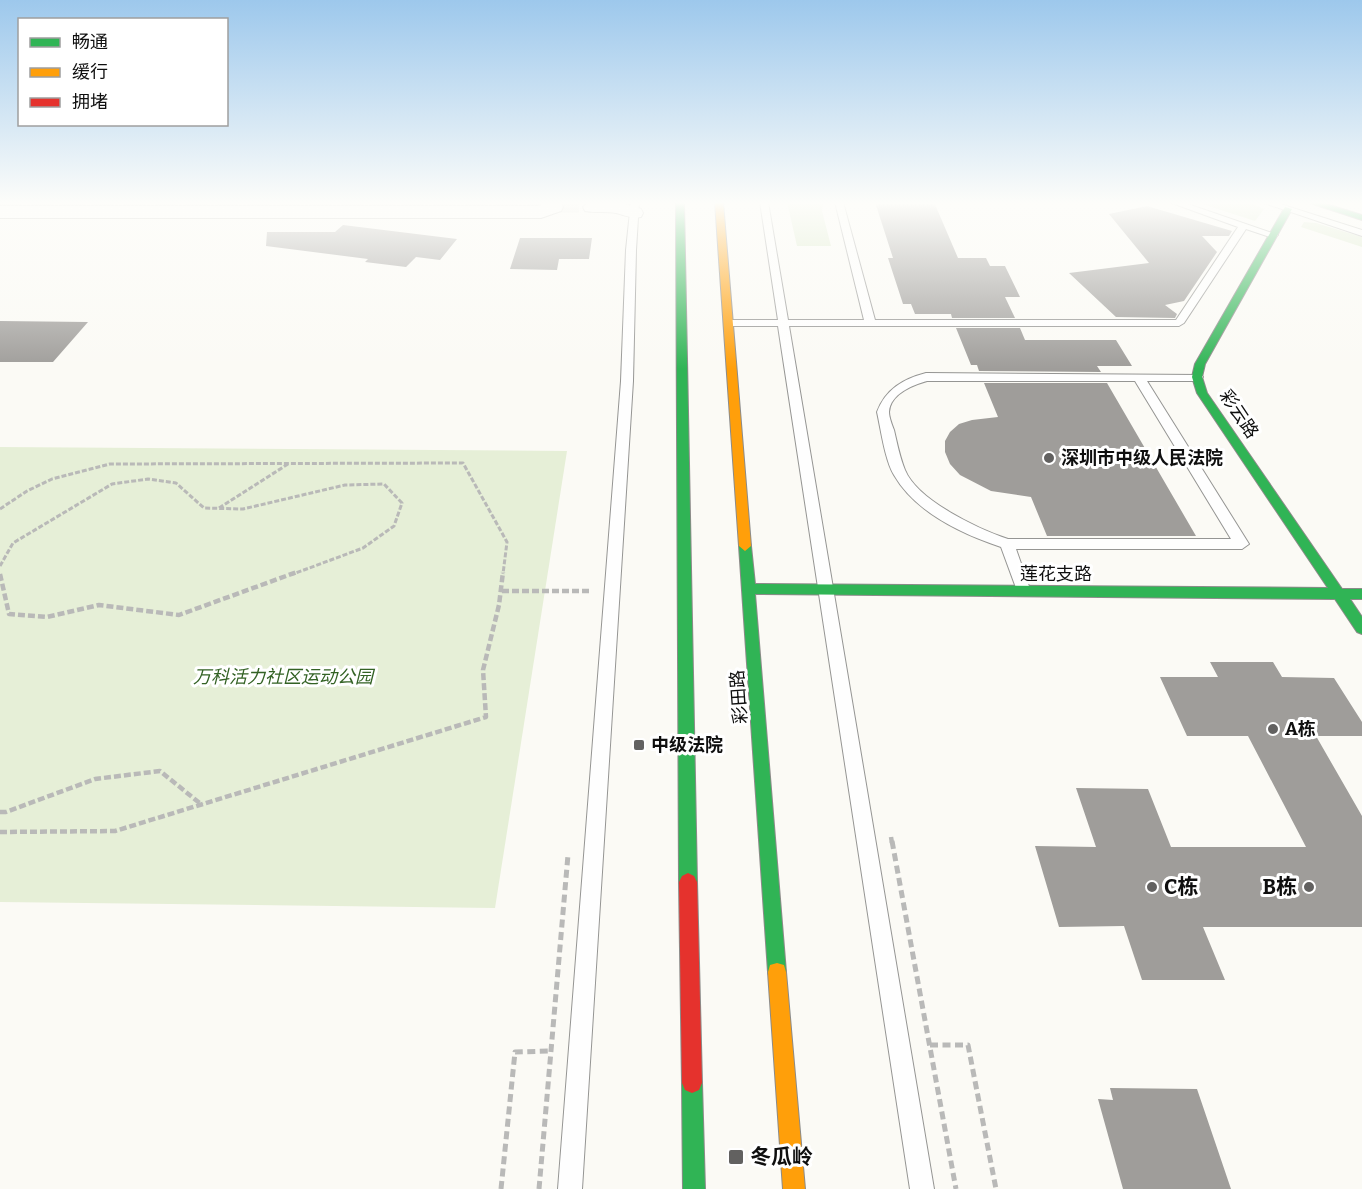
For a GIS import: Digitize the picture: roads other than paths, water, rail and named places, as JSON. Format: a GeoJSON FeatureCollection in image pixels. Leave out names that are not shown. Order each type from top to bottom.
{"type":"FeatureCollection","features":[{"type":"Feature","properties":{"kind":"main road"},"geometry":{"type":"LineString","coordinates":[[681,257],[684,623],[694,1189]]}},
{"type":"Feature","properties":{"kind":"main road","name":"彩田路"},"geometry":{"type":"LineString","coordinates":[[725,257],[794,1189]]}},
{"type":"Feature","properties":{"kind":"main road"},"geometry":{"type":"LineString","coordinates":[[1197,377],[1200,364],[1260,257]]}},
{"type":"Feature","properties":{"kind":"main road","name":"彩云路"},"geometry":{"type":"LineString","coordinates":[[1197,377],[1202,393],[1362,628]]}},
{"type":"Feature","properties":{"kind":"main road","name":"莲花支路"},"geometry":{"type":"LineString","coordinates":[[750,589],[1362,594]]}},
{"type":"Feature","properties":{"kind":"lane"},"geometry":{"type":"LineString","coordinates":[[570,1189],[627,381],[632,257]]}},
{"type":"Feature","properties":{"kind":"lane"},"geometry":{"type":"LineString","coordinates":[[773,257],[922,1189]]}},
{"type":"Feature","properties":{"kind":"lane"},"geometry":{"type":"LineString","coordinates":[[853,257],[870,323]]}},
{"type":"Feature","properties":{"kind":"lane"},"geometry":{"type":"LineString","coordinates":[[729,323],[1179,323],[1222,257]]}},
{"type":"Feature","properties":{"kind":"lane"},"geometry":{"type":"LineString","coordinates":[[1139,377],[1242,544],[1007,544],[962,526],[940,513],[910,487],[899,473],[883,412],[891,395],[911,381],[926,376],[1197,377]]}},
{"type":"Feature","properties":{"kind":"lane"},"geometry":{"type":"LineString","coordinates":[[1007,544],[1024,592]]}},
{"type":"Feature","properties":{"kind":"place","name":"深圳市中级人民法院"},"geometry":{"type":"Point","coordinates":[1049,458]}},
{"type":"Feature","properties":{"kind":"place","name":"A栋"},"geometry":{"type":"Point","coordinates":[1273,729]}},
{"type":"Feature","properties":{"kind":"place","name":"中级法院"},"geometry":{"type":"Point","coordinates":[639,745]}},
{"type":"Feature","properties":{"kind":"place","name":"C栋"},"geometry":{"type":"Point","coordinates":[1152,887]}},
{"type":"Feature","properties":{"kind":"place","name":"B栋"},"geometry":{"type":"Point","coordinates":[1309,887]}},
{"type":"Feature","properties":{"kind":"place","name":"冬瓜岭"},"geometry":{"type":"Point","coordinates":[736,1157]}},
{"type":"Feature","properties":{"kind":"park label","name":"万科活力社区运动公园"},"geometry":{"type":"Point","coordinates":[283,677]}}]}
